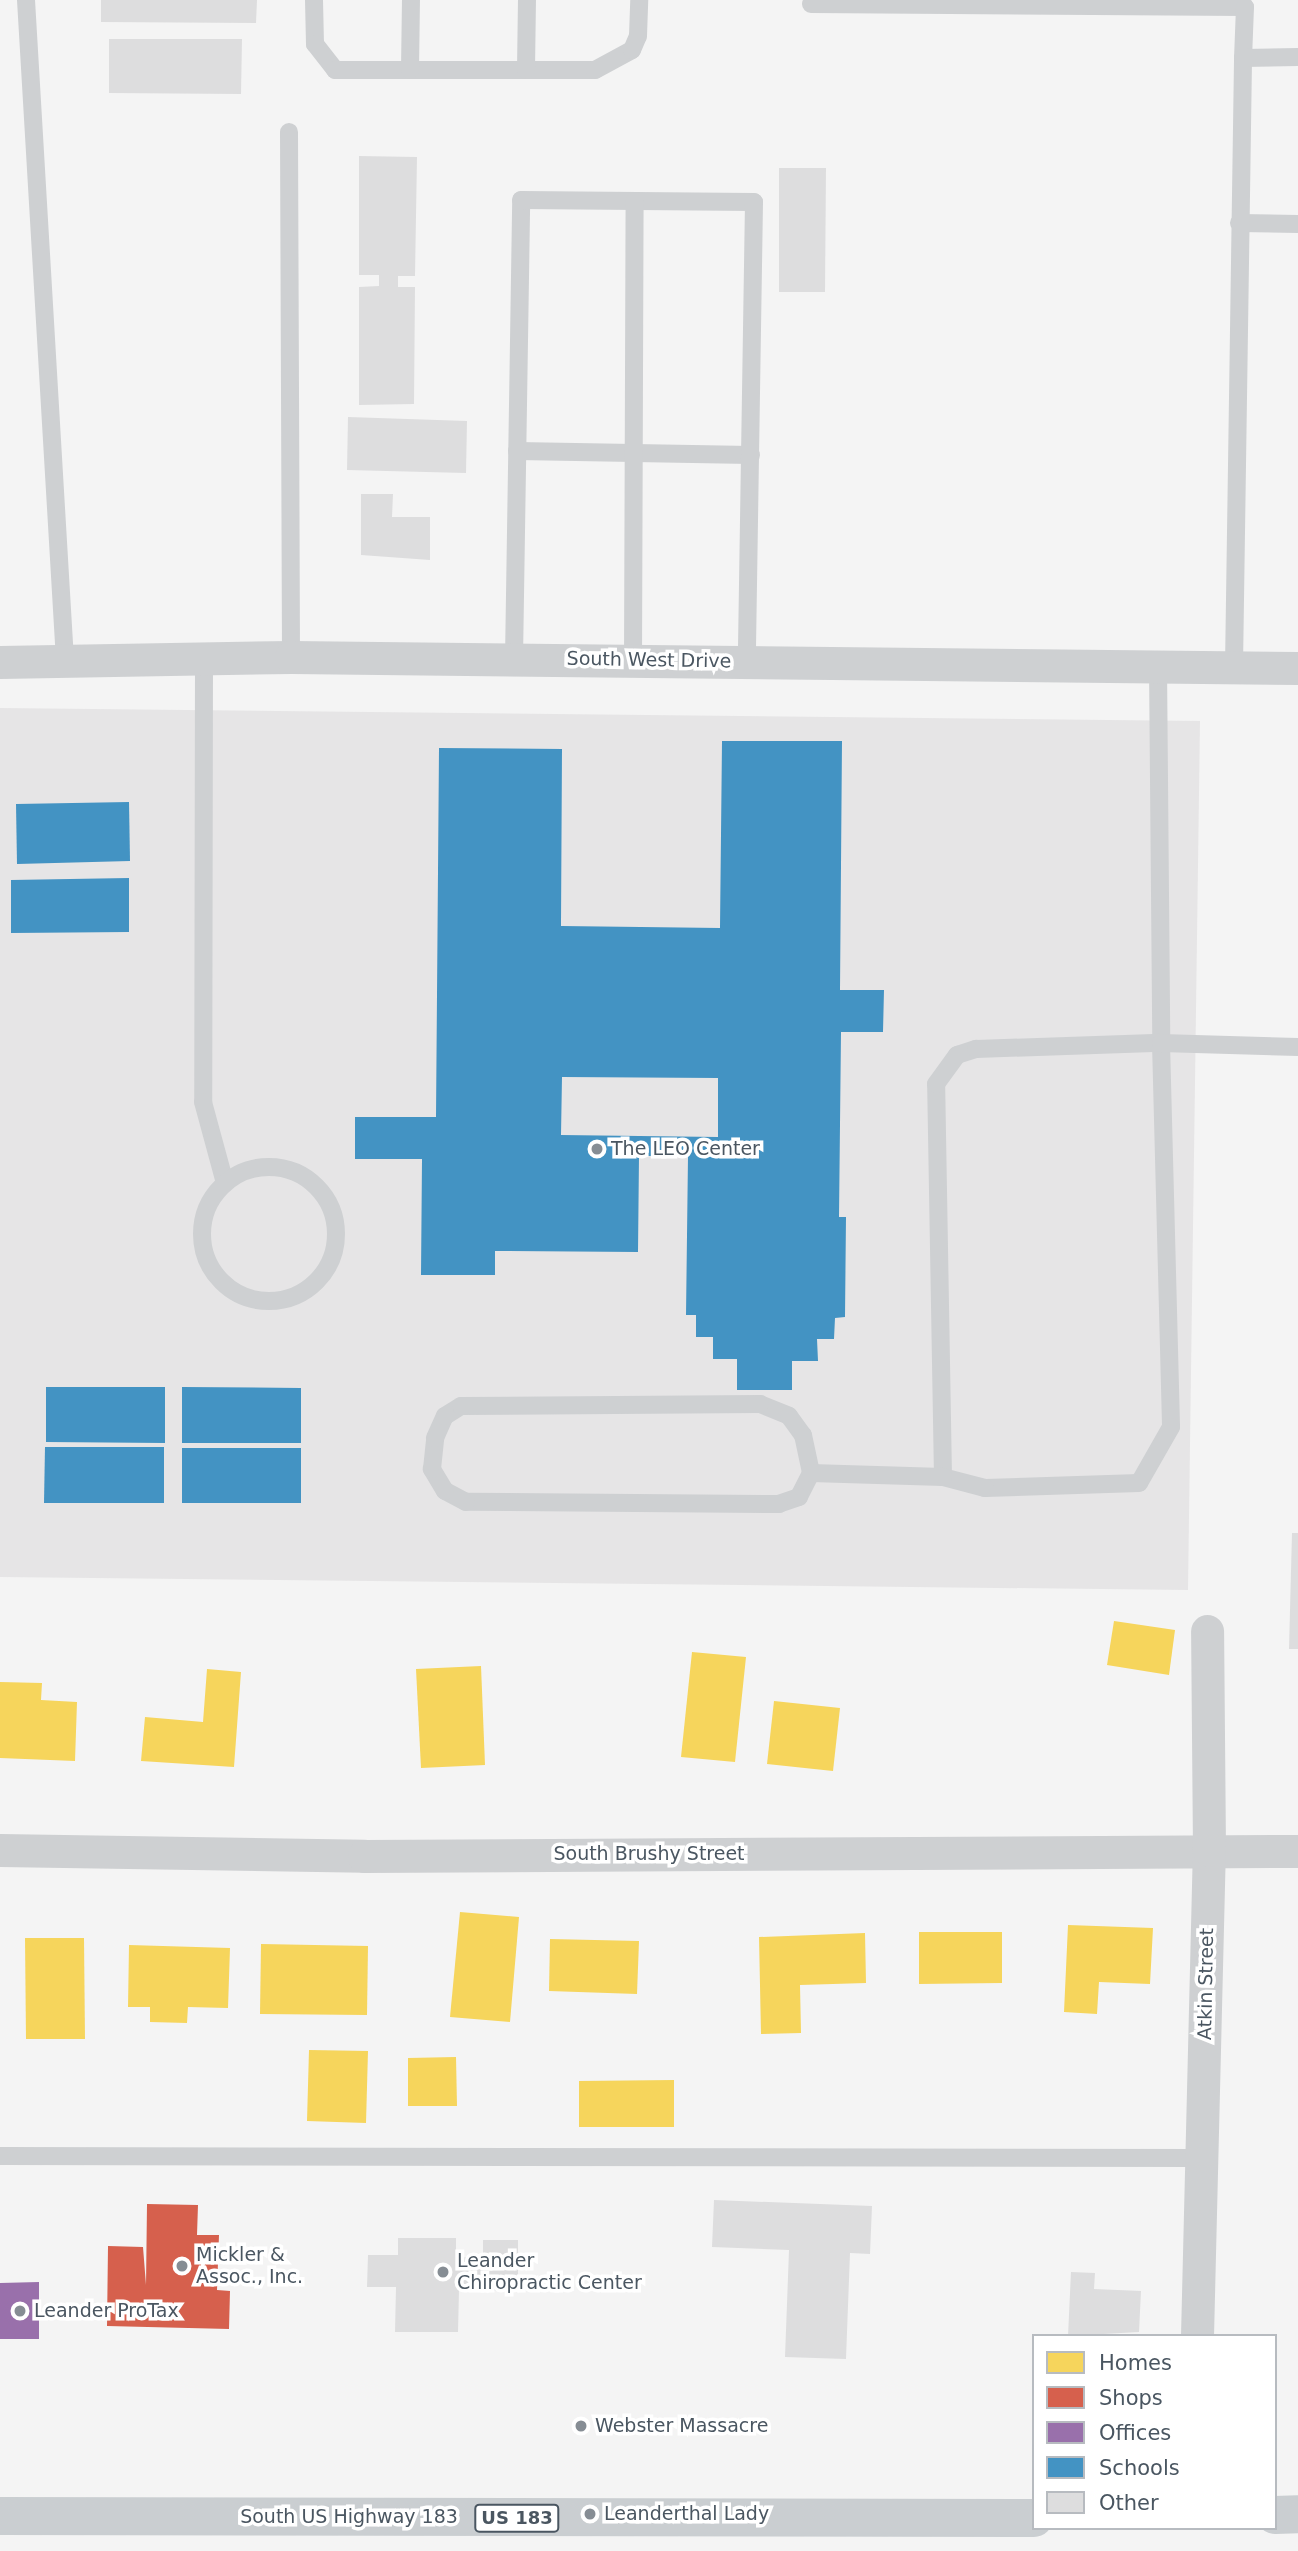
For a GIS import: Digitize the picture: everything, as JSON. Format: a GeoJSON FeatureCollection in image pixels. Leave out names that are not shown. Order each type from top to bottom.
{"type":"FeatureCollection","features":[{"type":"Feature","properties":{"kind":"main road"},"geometry":{"type":"LineString","coordinates":[[1277,2515],[1298,2514]]}},
{"type":"Feature","properties":{"kind":"main road","name":"South US Highway 183"},"geometry":{"type":"LineString","coordinates":[[0,2516],[1032,2518]]}},
{"type":"Feature","properties":{"kind":"street","name":"South West Drive"},"geometry":{"type":"LineString","coordinates":[[0,662],[291,657],[1298,668]]}},
{"type":"Feature","properties":{"kind":"street","name":"Atkin Street"},"geometry":{"type":"LineString","coordinates":[[1198,2334],[1209,1850],[1207,1631]]}},
{"type":"Feature","properties":{"kind":"street","name":"South Brushy Street"},"geometry":{"type":"LineString","coordinates":[[0,1850],[378,1856],[1298,1851]]}},
{"type":"Feature","properties":{"kind":"lane"},"geometry":{"type":"LineString","coordinates":[[26,0],[65,660]]}},
{"type":"Feature","properties":{"kind":"lane"},"geometry":{"type":"LineString","coordinates":[[314,0],[316,44],[335,70],[595,70],[617,62],[632,50],[638,36],[639,0]]}},
{"type":"Feature","properties":{"kind":"lane"},"geometry":{"type":"LineString","coordinates":[[410,70],[411,0]]}},
{"type":"Feature","properties":{"kind":"lane"},"geometry":{"type":"LineString","coordinates":[[526,70],[527,0]]}},
{"type":"Feature","properties":{"kind":"lane"},"geometry":{"type":"LineString","coordinates":[[811,4],[1245,7],[1239,223],[1234,667]]}},
{"type":"Feature","properties":{"kind":"lane"},"geometry":{"type":"LineString","coordinates":[[1243,58],[1298,57]]}},
{"type":"Feature","properties":{"kind":"lane"},"geometry":{"type":"LineString","coordinates":[[289,132],[291,657]]}},
{"type":"Feature","properties":{"kind":"lane"},"geometry":{"type":"LineString","coordinates":[[514,659],[521,200],[754,202],[747,661]]}},
{"type":"Feature","properties":{"kind":"lane"},"geometry":{"type":"LineString","coordinates":[[633,660],[635,201]]}},
{"type":"Feature","properties":{"kind":"lane"},"geometry":{"type":"LineString","coordinates":[[1239,223],[1298,224]]}},
{"type":"Feature","properties":{"kind":"lane"},"geometry":{"type":"LineString","coordinates":[[517,451],[751,455]]}},
{"type":"Feature","properties":{"kind":"lane"},"geometry":{"type":"LineString","coordinates":[[204,660],[203,1102],[225,1183]]}},
{"type":"Feature","properties":{"kind":"lane"},"geometry":{"type":"LineString","coordinates":[[811,1473],[943,1477],[985,1488],[1139,1483],[1153,1466],[1171,1427],[1161,1043],[1158,665]]}},
{"type":"Feature","properties":{"kind":"lane"},"geometry":{"type":"LineString","coordinates":[[943,1477],[936,1084],[957,1055],[976,1049],[1161,1043],[1298,1047]]}},
{"type":"Feature","properties":{"kind":"lane"},"geometry":{"type":"LineString","coordinates":[[273,1166],[299,1173],[320,1189],[333,1212],[337,1238],[329,1264],[313,1284],[290,1298],[265,1301],[239,1294],[218,1279],[205,1256],[201,1230],[208,1204],[225,1183],[247,1170],[273,1166]]}},
{"type":"Feature","properties":{"kind":"lane"},"geometry":{"type":"LineString","coordinates":[[760,1404],[789,1416],[803,1436],[811,1473],[799,1497],[779,1504],[466,1502],[444,1491],[432,1469],[435,1438],[445,1416],[461,1406],[760,1404]]}},
{"type":"Feature","properties":{"kind":"lane"},"geometry":{"type":"LineString","coordinates":[[0,2156],[1202,2158]]}},
{"type":"Feature","properties":{"kind":"shaded area","name":"The LEO Center"},"geometry":{"type":"Polygon","coordinates":[[[0,708],[1200,721],[1188,1590],[0,1577],[0,708]]]}},
{"type":"Feature","properties":{"kind":"building: Homes"},"geometry":{"type":"Polygon","coordinates":[[[1114,1621],[1175,1630],[1169,1675],[1107,1665],[1114,1621]]]}},
{"type":"Feature","properties":{"kind":"building: Homes"},"geometry":{"type":"Polygon","coordinates":[[[692,1652],[746,1657],[735,1762],[681,1757],[692,1652]]]}},
{"type":"Feature","properties":{"kind":"building: Homes"},"geometry":{"type":"Polygon","coordinates":[[[481,1666],[485,1765],[421,1768],[416,1669],[481,1666]]]}},
{"type":"Feature","properties":{"kind":"building: Homes"},"geometry":{"type":"Polygon","coordinates":[[[207,1669],[241,1672],[234,1767],[141,1761],[145,1717],[203,1722],[207,1669]]]}},
{"type":"Feature","properties":{"kind":"building: Homes"},"geometry":{"type":"Polygon","coordinates":[[[0,1682],[42,1683],[41,1700],[77,1702],[75,1761],[0,1758],[0,1682]]]}},
{"type":"Feature","properties":{"kind":"building: Homes"},"geometry":{"type":"Polygon","coordinates":[[[774,1701],[840,1708],[833,1771],[767,1764],[774,1701]]]}},
{"type":"Feature","properties":{"kind":"building: Homes"},"geometry":{"type":"Polygon","coordinates":[[[460,1912],[519,1917],[510,2022],[450,2017],[460,1912]]]}},
{"type":"Feature","properties":{"kind":"building: Homes"},"geometry":{"type":"Polygon","coordinates":[[[1068,1925],[1153,1928],[1150,1984],[1099,1982],[1097,2014],[1064,2012],[1068,1925]]]}},
{"type":"Feature","properties":{"kind":"building: Homes"},"geometry":{"type":"Polygon","coordinates":[[[919,1932],[1002,1932],[1002,1983],[919,1984],[919,1932]]]}},
{"type":"Feature","properties":{"kind":"building: Homes"},"geometry":{"type":"Polygon","coordinates":[[[865,1933],[866,1983],[800,1985],[801,2033],[761,2034],[759,1937],[865,1933]]]}},
{"type":"Feature","properties":{"kind":"building: Homes"},"geometry":{"type":"Polygon","coordinates":[[[25,1938],[84,1938],[85,2039],[26,2039],[25,1938]]]}},
{"type":"Feature","properties":{"kind":"building: Homes"},"geometry":{"type":"Polygon","coordinates":[[[550,1939],[639,1941],[637,1994],[549,1991],[550,1939]]]}},
{"type":"Feature","properties":{"kind":"building: Homes"},"geometry":{"type":"Polygon","coordinates":[[[261,1944],[368,1946],[367,2015],[260,2014],[261,1944]]]}},
{"type":"Feature","properties":{"kind":"building: Homes"},"geometry":{"type":"Polygon","coordinates":[[[129,1945],[230,1948],[228,2008],[188,2007],[187,2023],[150,2022],[150,2007],[128,2007],[129,1945]]]}},
{"type":"Feature","properties":{"kind":"building: Homes"},"geometry":{"type":"Polygon","coordinates":[[[309,2050],[368,2051],[366,2123],[307,2121],[309,2050]]]}},
{"type":"Feature","properties":{"kind":"building: Homes"},"geometry":{"type":"Polygon","coordinates":[[[456,2057],[457,2106],[408,2106],[408,2058],[456,2057]]]}},
{"type":"Feature","properties":{"kind":"building: Homes"},"geometry":{"type":"Polygon","coordinates":[[[674,2080],[674,2127],[579,2127],[579,2081],[674,2080]]]}},
{"type":"Feature","properties":{"kind":"building: Shops","name":"Mickler & Assoc., Inc."},"geometry":{"type":"Polygon","coordinates":[[[147,2204],[198,2205],[197,2235],[219,2235],[217,2290],[230,2291],[229,2329],[107,2326],[108,2246],[143,2247],[146,2285],[147,2204]]]}},
{"type":"Feature","properties":{"kind":"building: Offices","name":"Leander ProTax"},"geometry":{"type":"Polygon","coordinates":[[[39,2282],[39,2339],[0,2339],[0,2283],[39,2282]]]}},
{"type":"Feature","properties":{"kind":"building: Schools"},"geometry":{"type":"Polygon","coordinates":[[[722,741],[842,741],[840,990],[884,990],[883,1032],[841,1032],[839,1217],[846,1217],[845,1317],[835,1318],[834,1339],[817,1339],[818,1361],[792,1361],[792,1390],[737,1390],[737,1359],[713,1359],[713,1337],[696,1337],[696,1315],[686,1315],[688,1156],[639,1156],[638,1252],[495,1251],[495,1275],[421,1275],[422,1159],[355,1159],[355,1117],[436,1117],[439,748],[562,749],[561,926],[720,928],[722,741]],[[562,1077],[561,1135],[718,1137],[718,1078],[562,1077]]]}},
{"type":"Feature","properties":{"kind":"building: Schools"},"geometry":{"type":"Polygon","coordinates":[[[129,802],[130,861],[17,864],[16,804],[129,802]]]}},
{"type":"Feature","properties":{"kind":"building: Schools"},"geometry":{"type":"Polygon","coordinates":[[[129,878],[129,932],[11,933],[11,880],[129,878]]]}},
{"type":"Feature","properties":{"kind":"building: Schools"},"geometry":{"type":"Polygon","coordinates":[[[46,1387],[165,1387],[165,1443],[46,1442],[46,1387]]]}},
{"type":"Feature","properties":{"kind":"building: Schools"},"geometry":{"type":"Polygon","coordinates":[[[182,1387],[301,1388],[301,1443],[182,1443],[182,1387]]]}},
{"type":"Feature","properties":{"kind":"building: Schools"},"geometry":{"type":"Polygon","coordinates":[[[45,1447],[164,1447],[164,1503],[44,1503],[45,1447]]]}},
{"type":"Feature","properties":{"kind":"building: Schools"},"geometry":{"type":"Polygon","coordinates":[[[182,1448],[301,1448],[301,1503],[182,1503],[182,1448]]]}},
{"type":"Feature","properties":{"kind":"building: Other"},"geometry":{"type":"Polygon","coordinates":[[[101,0],[257,0],[256,23],[101,22],[101,0]]]}},
{"type":"Feature","properties":{"kind":"building: Other"},"geometry":{"type":"Polygon","coordinates":[[[109,39],[242,39],[241,94],[109,93],[109,39]]]}},
{"type":"Feature","properties":{"kind":"building: Other"},"geometry":{"type":"Polygon","coordinates":[[[359,156],[417,157],[415,276],[398,276],[398,287],[415,287],[414,404],[359,405],[359,287],[379,286],[379,275],[359,275],[359,156]]]}},
{"type":"Feature","properties":{"kind":"building: Other"},"geometry":{"type":"Polygon","coordinates":[[[779,168],[826,168],[825,292],[779,292],[779,168]]]}},
{"type":"Feature","properties":{"kind":"building: Other"},"geometry":{"type":"Polygon","coordinates":[[[348,417],[467,421],[466,473],[347,470],[348,417]]]}},
{"type":"Feature","properties":{"kind":"building: Other"},"geometry":{"type":"Polygon","coordinates":[[[361,494],[393,494],[392,517],[430,517],[430,560],[361,555],[361,494]]]}},
{"type":"Feature","properties":{"kind":"building: Other"},"geometry":{"type":"Polygon","coordinates":[[[1292,1533],[1298,1533],[1298,1649],[1289,1649],[1292,1533]]]}},
{"type":"Feature","properties":{"kind":"building: Other"},"geometry":{"type":"Polygon","coordinates":[[[714,2200],[872,2206],[870,2254],[850,2253],[846,2359],[785,2357],[789,2250],[712,2247],[714,2200]]]}},
{"type":"Feature","properties":{"kind":"building: Other","name":"Leander Chiropractic Center"},"geometry":{"type":"Polygon","coordinates":[[[398,2238],[456,2238],[456,2257],[483,2258],[483,2240],[518,2240],[518,2291],[459,2290],[458,2332],[395,2332],[396,2287],[367,2287],[368,2255],[398,2255],[398,2238]]]}},
{"type":"Feature","properties":{"kind":"building: Other"},"geometry":{"type":"Polygon","coordinates":[[[1071,2272],[1095,2273],[1094,2289],[1141,2291],[1139,2332],[1068,2334],[1071,2272]]]}},
{"type":"Feature","properties":{"kind":"place","name":"The LEO Center"},"geometry":{"type":"Point","coordinates":[597,1149]}},
{"type":"Feature","properties":{"kind":"place","name":"Mickler & Assoc., Inc."},"geometry":{"type":"Point","coordinates":[182,2266]}},
{"type":"Feature","properties":{"kind":"place","name":"Leander Chiropractic Center"},"geometry":{"type":"Point","coordinates":[443,2272]}},
{"type":"Feature","properties":{"kind":"place","name":"Leander ProTax"},"geometry":{"type":"Point","coordinates":[20,2311]}},
{"type":"Feature","properties":{"kind":"place","name":"Webster Massacre"},"geometry":{"type":"Point","coordinates":[581,2426]}},
{"type":"Feature","properties":{"kind":"place","name":"Leanderthal Lady"},"geometry":{"type":"Point","coordinates":[590,2514]}}]}
